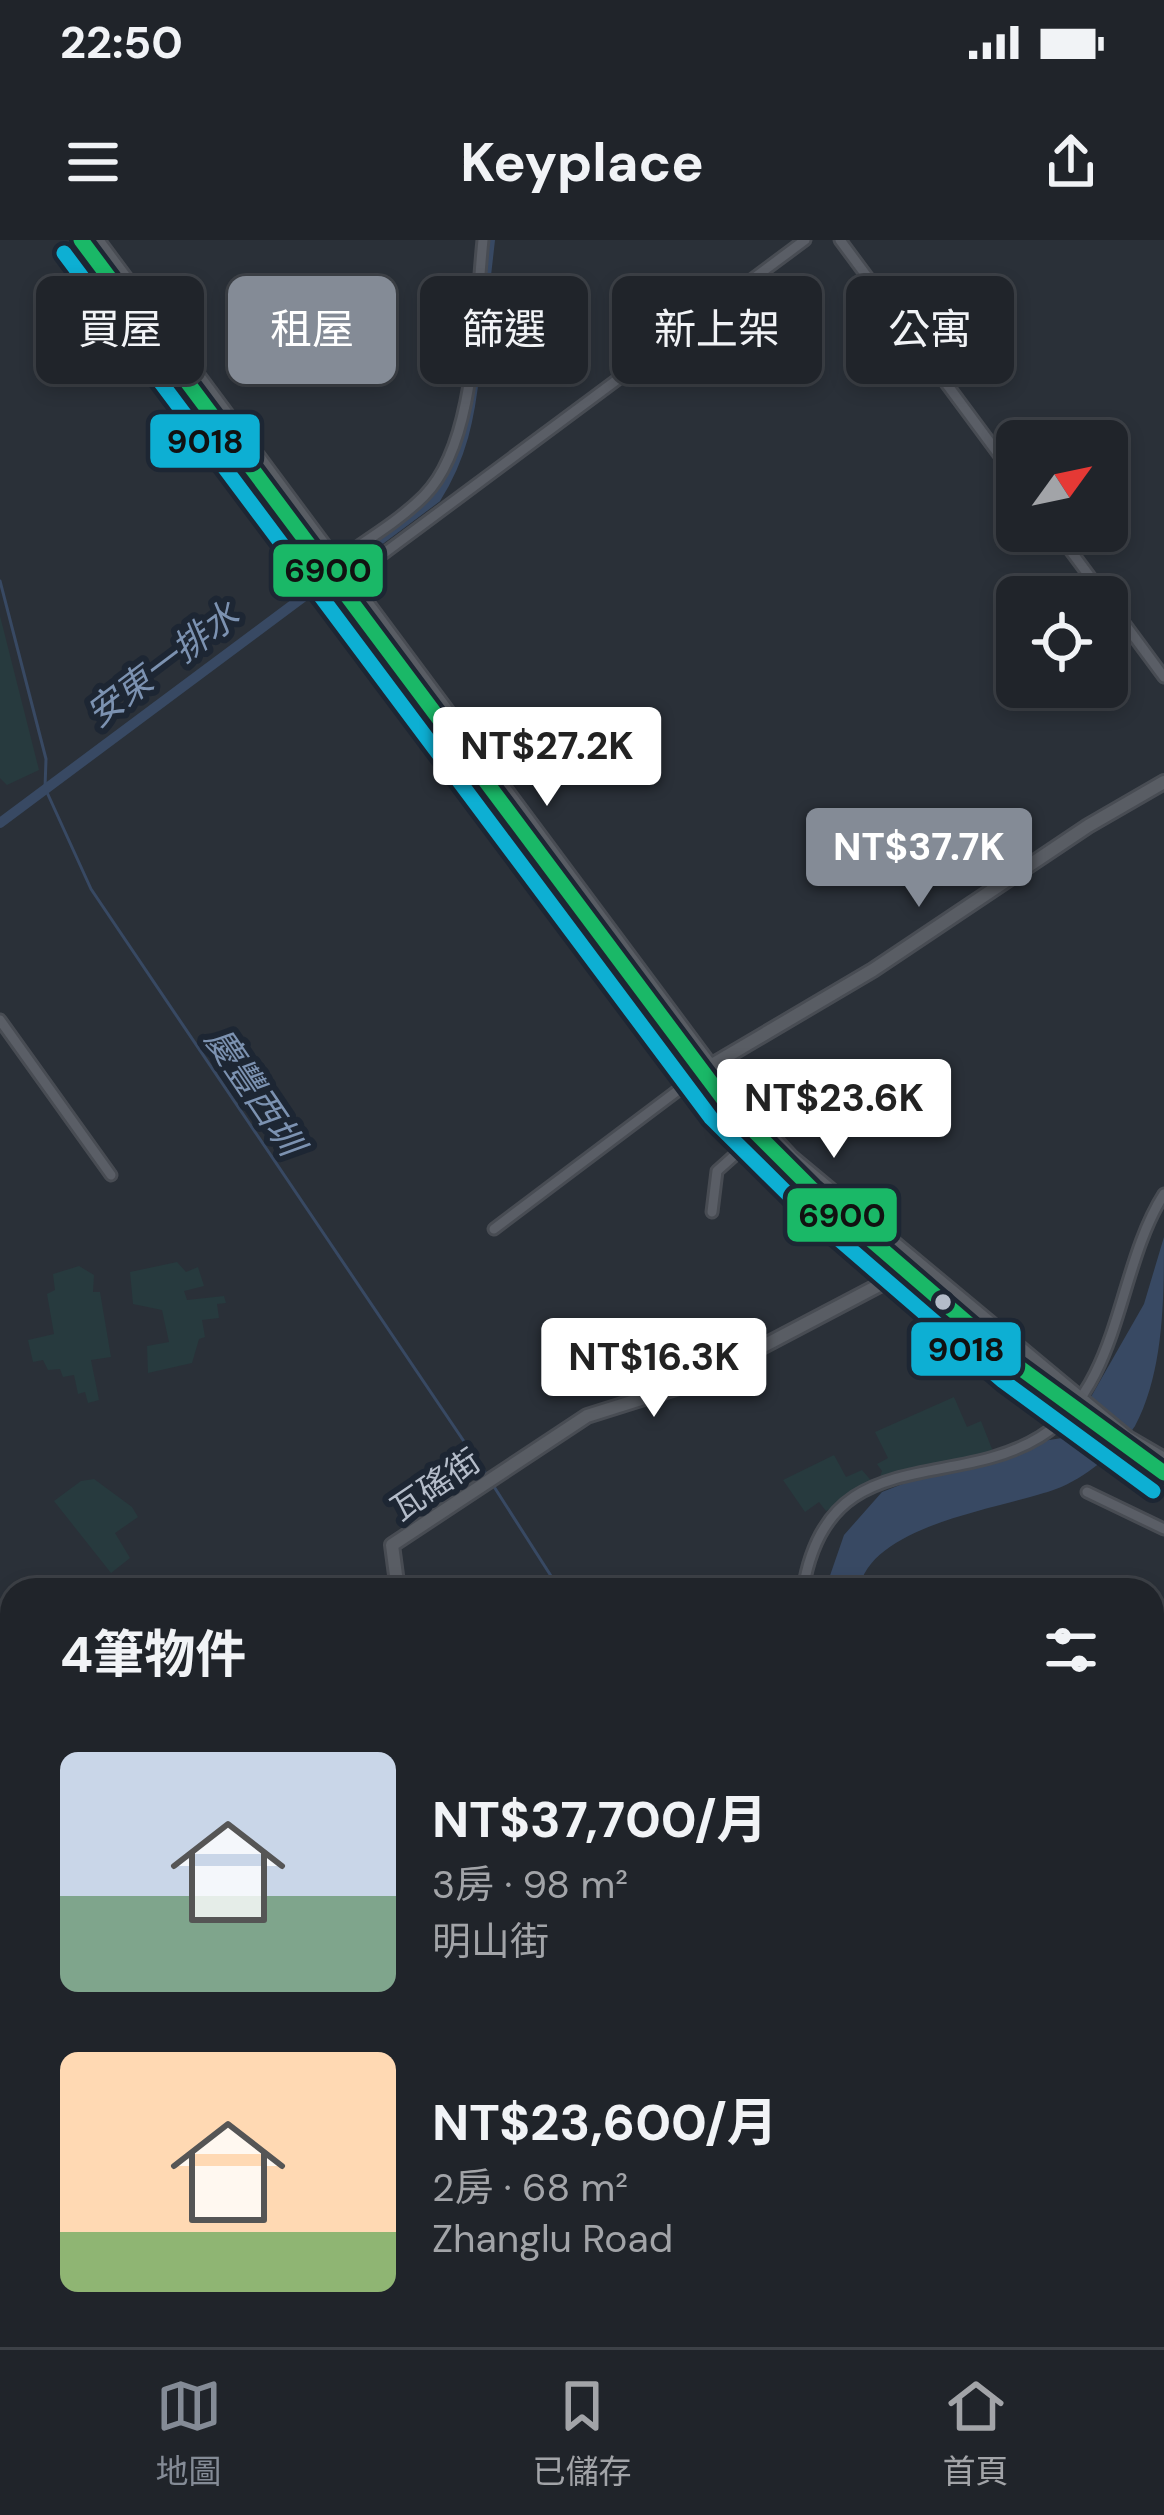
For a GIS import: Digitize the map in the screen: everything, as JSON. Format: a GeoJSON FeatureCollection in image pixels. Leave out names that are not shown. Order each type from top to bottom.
{"type":"FeatureCollection","features":[{"type":"Feature","properties":{"kind":"main road"},"geometry":{"type":"LineString","coordinates":[[81,240],[204,396],[755,1137],[935,1276],[1079,1405]]}},
{"type":"Feature","properties":{"kind":"main road"},"geometry":{"type":"LineString","coordinates":[[98,240],[204,396]]}},
{"type":"Feature","properties":{"kind":"main road"},"geometry":{"type":"LineString","coordinates":[[706,1069],[873,970],[1088,826],[1164,782]]}},
{"type":"Feature","properties":{"kind":"main road"},"geometry":{"type":"LineString","coordinates":[[706,1069],[788,1163],[904,1268],[1164,1473]]}},
{"type":"Feature","properties":{"kind":"main road"},"geometry":{"type":"LineString","coordinates":[[904,1268],[935,1276]]}},
{"type":"Feature","properties":{"kind":"main road","name":"瓦磘街"},"geometry":{"type":"LineString","coordinates":[[396,1578],[392,1545],[587,1416],[694,1382],[904,1268]]}},
{"type":"Feature","properties":{"kind":"main road"},"geometry":{"type":"LineString","coordinates":[[1117,1436],[1164,1459]]}},
{"type":"Feature","properties":{"kind":"street"},"geometry":{"type":"LineString","coordinates":[[329,566],[407,511],[446,468],[464,410],[483,240]]}},
{"type":"Feature","properties":{"kind":"street"},"geometry":{"type":"LineString","coordinates":[[343,584],[806,240]]}},
{"type":"Feature","properties":{"kind":"street"},"geometry":{"type":"LineString","coordinates":[[840,240],[996,451]]}},
{"type":"Feature","properties":{"kind":"street"},"geometry":{"type":"LineString","coordinates":[[1128,629],[1164,677]]}},
{"type":"Feature","properties":{"kind":"street"},"geometry":{"type":"LineString","coordinates":[[0,1020],[111,1175]]}},
{"type":"Feature","properties":{"kind":"street"},"geometry":{"type":"LineString","coordinates":[[494,1229],[706,1069]]}},
{"type":"Feature","properties":{"kind":"street"},"geometry":{"type":"LineString","coordinates":[[712,1212],[717,1171],[755,1137]]}},
{"type":"Feature","properties":{"kind":"street"},"geometry":{"type":"LineString","coordinates":[[806,1578],[813,1547],[859,1496],[908,1472],[1015,1450],[1079,1405],[1164,1194]]}},
{"type":"Feature","properties":{"kind":"street"},"geometry":{"type":"LineString","coordinates":[[1088,1492],[1164,1529]]}},
{"type":"Feature","properties":{"kind":"green space"},"geometry":{"type":"Polygon","coordinates":[[[0,616],[39,770],[7,785],[0,778],[0,616]]]}},
{"type":"Feature","properties":{"kind":"green space"},"geometry":{"type":"Polygon","coordinates":[[[177,1262],[186,1272],[198,1267],[204,1286],[184,1291],[187,1300],[224,1296],[226,1303],[217,1304],[219,1318],[202,1320],[205,1337],[199,1339],[192,1363],[148,1373],[147,1346],[169,1342],[162,1310],[133,1304],[130,1272],[177,1262]]]}},
{"type":"Feature","properties":{"kind":"green space"},"geometry":{"type":"Polygon","coordinates":[[[79,1266],[94,1275],[93,1292],[100,1292],[111,1357],[91,1360],[99,1400],[88,1403],[85,1392],[78,1394],[74,1375],[63,1377],[60,1369],[48,1370],[43,1360],[33,1362],[28,1340],[54,1334],[47,1294],[55,1290],[53,1274],[79,1266]]]}},
{"type":"Feature","properties":{"kind":"green space"},"geometry":{"type":"Polygon","coordinates":[[[954,1397],[967,1427],[981,1421],[994,1454],[878,1483],[882,1471],[877,1464],[888,1458],[875,1432],[954,1397]]]}},
{"type":"Feature","properties":{"kind":"green space"},"geometry":{"type":"Polygon","coordinates":[[[834,1455],[846,1477],[862,1470],[874,1484],[826,1511],[819,1502],[805,1512],[783,1480],[834,1455]]]}},
{"type":"Feature","properties":{"kind":"green space"},"geometry":{"type":"Polygon","coordinates":[[[94,1479],[132,1507],[138,1517],[115,1533],[130,1558],[111,1573],[54,1501],[81,1481],[94,1479]]]}},
{"type":"Feature","properties":{"kind":"water"},"geometry":{"type":"Polygon","coordinates":[[[1164,1237],[1157,1359],[1145,1405],[1119,1445],[1067,1484],[912,1534],[887,1549],[864,1578],[829,1578],[844,1535],[882,1492],[969,1458],[1007,1457],[1037,1442],[1068,1437],[1144,1304],[1164,1237]]]}},
{"type":"Feature","properties":{"kind":"waterway","name":"安東一排水"},"geometry":{"type":"LineString","coordinates":[[486,276],[490,240]]}},
{"type":"Feature","properties":{"kind":"waterway","name":"安東一排水"},"geometry":{"type":"LineString","coordinates":[[0,823],[436,498],[463,436],[473,384]]}},
{"type":"Feature","properties":{"kind":"waterway","name":"慶豐西圳"},"geometry":{"type":"LineString","coordinates":[[0,581],[46,759],[45,788],[91,889],[486,1474]]}},
{"type":"Feature","properties":{"kind":"waterway","name":"慶豐西圳"},"geometry":{"type":"LineString","coordinates":[[491,1482],[552,1578]]}},
{"type":"Feature","properties":{"kind":"transit line","name":"6900"},"geometry":{"type":"LineString","coordinates":[[81,240],[727,1104],[812,1189],[1016,1365],[1164,1473]]}},
{"type":"Feature","properties":{"kind":"transit line","name":"9018"},"geometry":{"type":"LineString","coordinates":[[64,253],[711,1118],[798,1204],[1003,1381],[1153,1491]]}}]}
